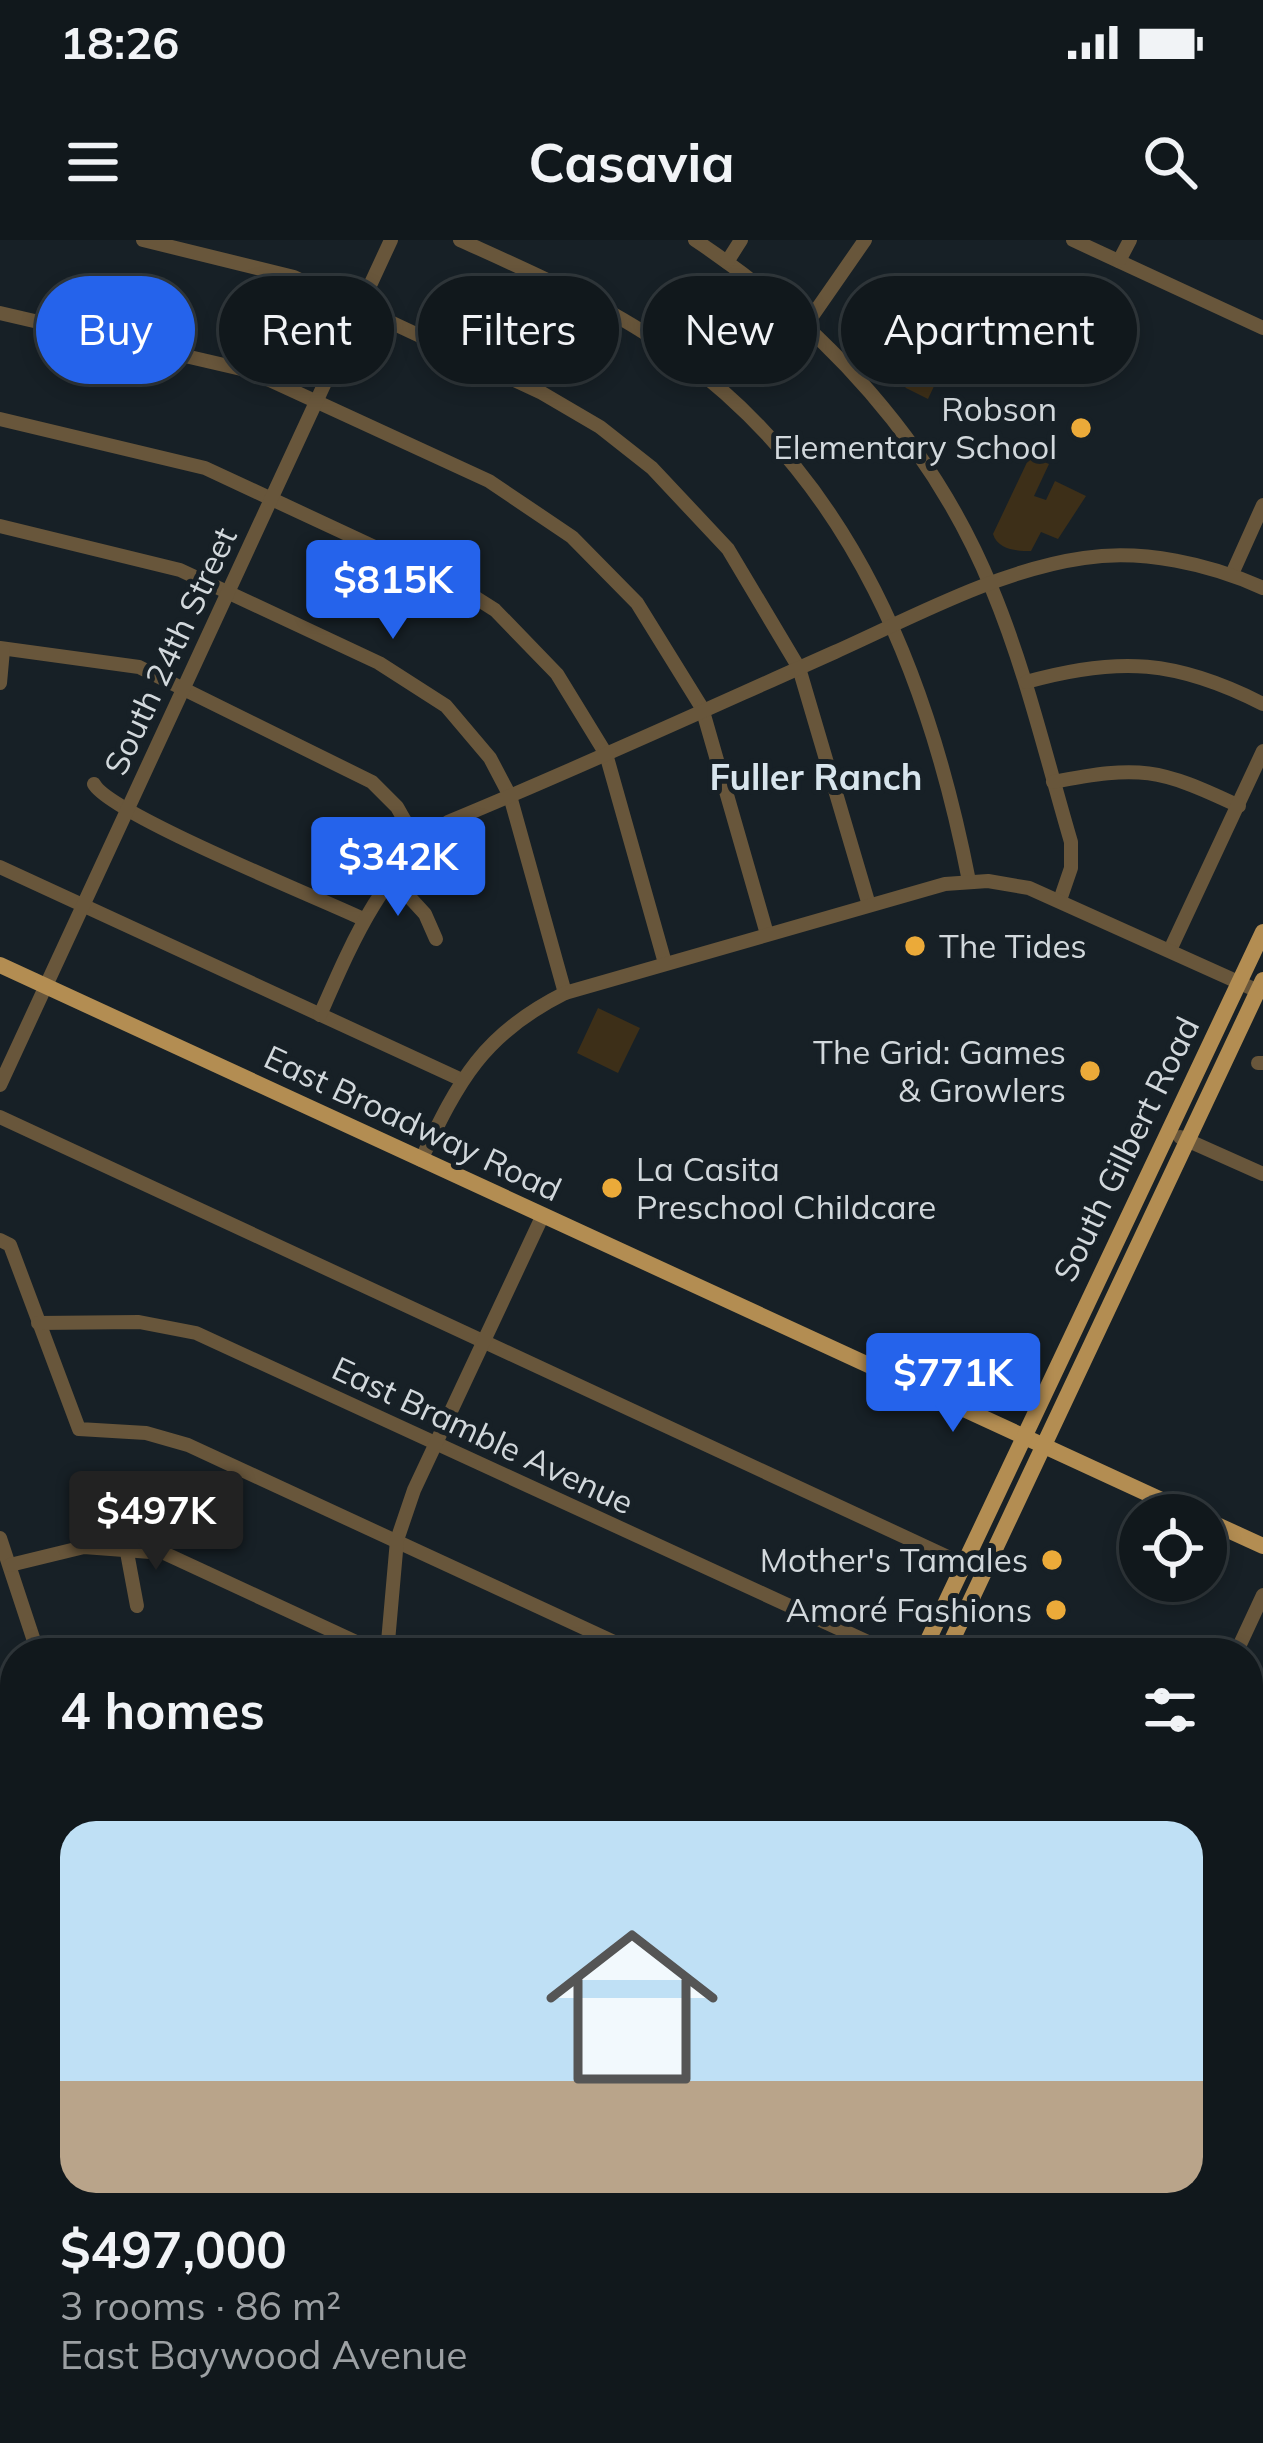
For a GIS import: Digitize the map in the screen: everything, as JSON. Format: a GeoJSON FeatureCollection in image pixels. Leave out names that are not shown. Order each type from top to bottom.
{"type":"FeatureCollection","features":[{"type":"Feature","properties":{"kind":"main road","name":"South Gilbert Road"},"geometry":{"type":"LineString","coordinates":[[929,1638],[1262,934]]}},
{"type":"Feature","properties":{"kind":"main road","name":"East Broadway Road"},"geometry":{"type":"LineString","coordinates":[[0,965],[1147,1494]]}},
{"type":"Feature","properties":{"kind":"main road","name":"South Gilbert Road"},"geometry":{"type":"LineString","coordinates":[[953,1638],[1261,985]]}},
{"type":"Feature","properties":{"kind":"main road"},"geometry":{"type":"LineString","coordinates":[[1152,1165],[1145,1204],[1152,1214]]}},
{"type":"Feature","properties":{"kind":"main road"},"geometry":{"type":"LineString","coordinates":[[1111,1304],[1110,1286],[1128,1240],[1121,1229]]}},
{"type":"Feature","properties":{"kind":"main road"},"geometry":{"type":"LineString","coordinates":[[1227,1530],[1263,1546]]}},
{"type":"Feature","properties":{"kind":"street"},"geometry":{"type":"LineString","coordinates":[[143,240],[290,276]]}},
{"type":"Feature","properties":{"kind":"street","name":"South 24th Street"},"geometry":{"type":"LineString","coordinates":[[375,276],[391,240]]}},
{"type":"Feature","properties":{"kind":"street"},"geometry":{"type":"LineString","coordinates":[[460,240],[630,324],[722,391],[762,427],[824,502],[895,625],[929,724],[969,881]]}},
{"type":"Feature","properties":{"kind":"street"},"geometry":{"type":"LineString","coordinates":[[694,240],[745,276]]}},
{"type":"Feature","properties":{"kind":"street"},"geometry":{"type":"LineString","coordinates":[[728,262],[741,240]]}},
{"type":"Feature","properties":{"kind":"street"},"geometry":{"type":"LineString","coordinates":[[817,309],[865,240]]}},
{"type":"Feature","properties":{"kind":"street"},"geometry":{"type":"LineString","coordinates":[[1073,240],[1263,328]]}},
{"type":"Feature","properties":{"kind":"street"},"geometry":{"type":"LineString","coordinates":[[1119,261],[1130,240]]}},
{"type":"Feature","properties":{"kind":"street"},"geometry":{"type":"LineString","coordinates":[[0,313],[250,371],[489,481],[572,537],[637,603],[702,708],[767,934]]}},
{"type":"Feature","properties":{"kind":"street"},"geometry":{"type":"LineString","coordinates":[[394,325],[542,393],[600,427],[652,468],[728,549],[800,668],[869,905]]}},
{"type":"Feature","properties":{"kind":"street"},"geometry":{"type":"LineString","coordinates":[[817,335],[841,358],[950,501],[991,586],[1026,682],[1071,842],[1071,868],[1060,900]]}},
{"type":"Feature","properties":{"kind":"street","name":"South 24th Street"},"geometry":{"type":"LineString","coordinates":[[0,1085],[324,384]]}},
{"type":"Feature","properties":{"kind":"street"},"geometry":{"type":"LineString","coordinates":[[0,419],[205,468],[454,584],[495,610],[557,674],[606,754],[665,963]]}},
{"type":"Feature","properties":{"kind":"street"},"geometry":{"type":"LineString","coordinates":[[1232,574],[1263,505]]}},
{"type":"Feature","properties":{"kind":"street"},"geometry":{"type":"LineString","coordinates":[[0,526],[149,561],[228,592],[415,683],[470,734],[510,796],[565,993]]}},
{"type":"Feature","properties":{"kind":"street"},"geometry":{"type":"LineString","coordinates":[[320,1015],[363,919],[390,876],[418,844],[448,822],[895,625],[991,586],[1086,557],[1158,560],[1232,574],[1263,588]]}},
{"type":"Feature","properties":{"kind":"street"},"geometry":{"type":"LineString","coordinates":[[0,683],[1,649],[139,667],[372,782],[397,807],[418,844]]}},
{"type":"Feature","properties":{"kind":"street"},"geometry":{"type":"LineString","coordinates":[[1026,682],[1074,669],[1146,664],[1190,671],[1263,704]]}},
{"type":"Feature","properties":{"kind":"street"},"geometry":{"type":"LineString","coordinates":[[1170,950],[1263,751]]}},
{"type":"Feature","properties":{"kind":"street"},"geometry":{"type":"LineString","coordinates":[[1053,782],[1124,768],[1151,770],[1239,806]]}},
{"type":"Feature","properties":{"kind":"street"},"geometry":{"type":"LineString","coordinates":[[94,784],[100,795],[127,809],[363,919]]}},
{"type":"Feature","properties":{"kind":"street"},"geometry":{"type":"LineString","coordinates":[[0,867],[462,1081]]}},
{"type":"Feature","properties":{"kind":"street"},"geometry":{"type":"LineString","coordinates":[[390,876],[425,914],[436,939]]}},
{"type":"Feature","properties":{"kind":"street"},"geometry":{"type":"LineString","coordinates":[[421,1160],[462,1081],[497,1034],[565,993],[969,881],[1012,884],[1060,900],[1239,982],[1261,985]]}},
{"type":"Feature","properties":{"kind":"street"},"geometry":{"type":"LineString","coordinates":[[0,1118],[131,1188],[482,1342],[963,1564]]}},
{"type":"Feature","properties":{"kind":"street"},"geometry":{"type":"LineString","coordinates":[[1168,1132],[1263,1174]]}},
{"type":"Feature","properties":{"kind":"street"},"geometry":{"type":"LineString","coordinates":[[386,1638],[397,1540],[434,1441],[542,1217]]}},
{"type":"Feature","properties":{"kind":"street"},"geometry":{"type":"LineString","coordinates":[[0,1240],[10,1245],[79,1430],[146,1433],[188,1445],[606,1638]]}},
{"type":"Feature","properties":{"kind":"street","name":"East Bramble Avenue"},"geometry":{"type":"LineString","coordinates":[[38,1323],[139,1322],[196,1333],[860,1638]]}},
{"type":"Feature","properties":{"kind":"street"},"geometry":{"type":"LineString","coordinates":[[0,1538],[33,1638]]}},
{"type":"Feature","properties":{"kind":"street"},"geometry":{"type":"LineString","coordinates":[[10,1565],[84,1547],[164,1553],[351,1638]]}},
{"type":"Feature","properties":{"kind":"street"},"geometry":{"type":"LineString","coordinates":[[127,1547],[136,1606]]}},
{"type":"Feature","properties":{"kind":"street"},"geometry":{"type":"LineString","coordinates":[[1243,1638],[1263,1595]]}},
{"type":"Feature","properties":{"kind":"shaded area"},"geometry":{"type":"Polygon","coordinates":[[[902,384],[935,384],[928,399],[902,384]]]}},
{"type":"Feature","properties":{"kind":"shaded area"},"geometry":{"type":"Polygon","coordinates":[[[1030,456],[1049,464],[1034,496],[1046,500],[1055,481],[1086,496],[1058,539],[1041,532],[1031,551],[1014,550],[993,534],[1030,456]]]}},
{"type":"Feature","properties":{"kind":"shaded area"},"geometry":{"type":"Polygon","coordinates":[[[598,1008],[640,1028],[618,1073],[577,1053],[598,1008]]]}},
{"type":"Feature","properties":{"kind":"place","name":"Robson Elementary School"},"geometry":{"type":"Point","coordinates":[1081,428]}},
{"type":"Feature","properties":{"kind":"place","name":"The Tides"},"geometry":{"type":"Point","coordinates":[915,946]}},
{"type":"Feature","properties":{"kind":"place","name":"The Grid: Games & Growlers"},"geometry":{"type":"Point","coordinates":[1090,1071]}},
{"type":"Feature","properties":{"kind":"place","name":"La Casita Preschool Childcare"},"geometry":{"type":"Point","coordinates":[612,1188]}},
{"type":"Feature","properties":{"kind":"place","name":"Mother's Tamales"},"geometry":{"type":"Point","coordinates":[1052,1560]}},
{"type":"Feature","properties":{"kind":"place","name":"Amoré Fashions"},"geometry":{"type":"Point","coordinates":[1056,1610]}},
{"type":"Feature","properties":{"kind":"district","name":"Fuller Ranch"},"geometry":{"type":"Point","coordinates":[816,777]}}]}
